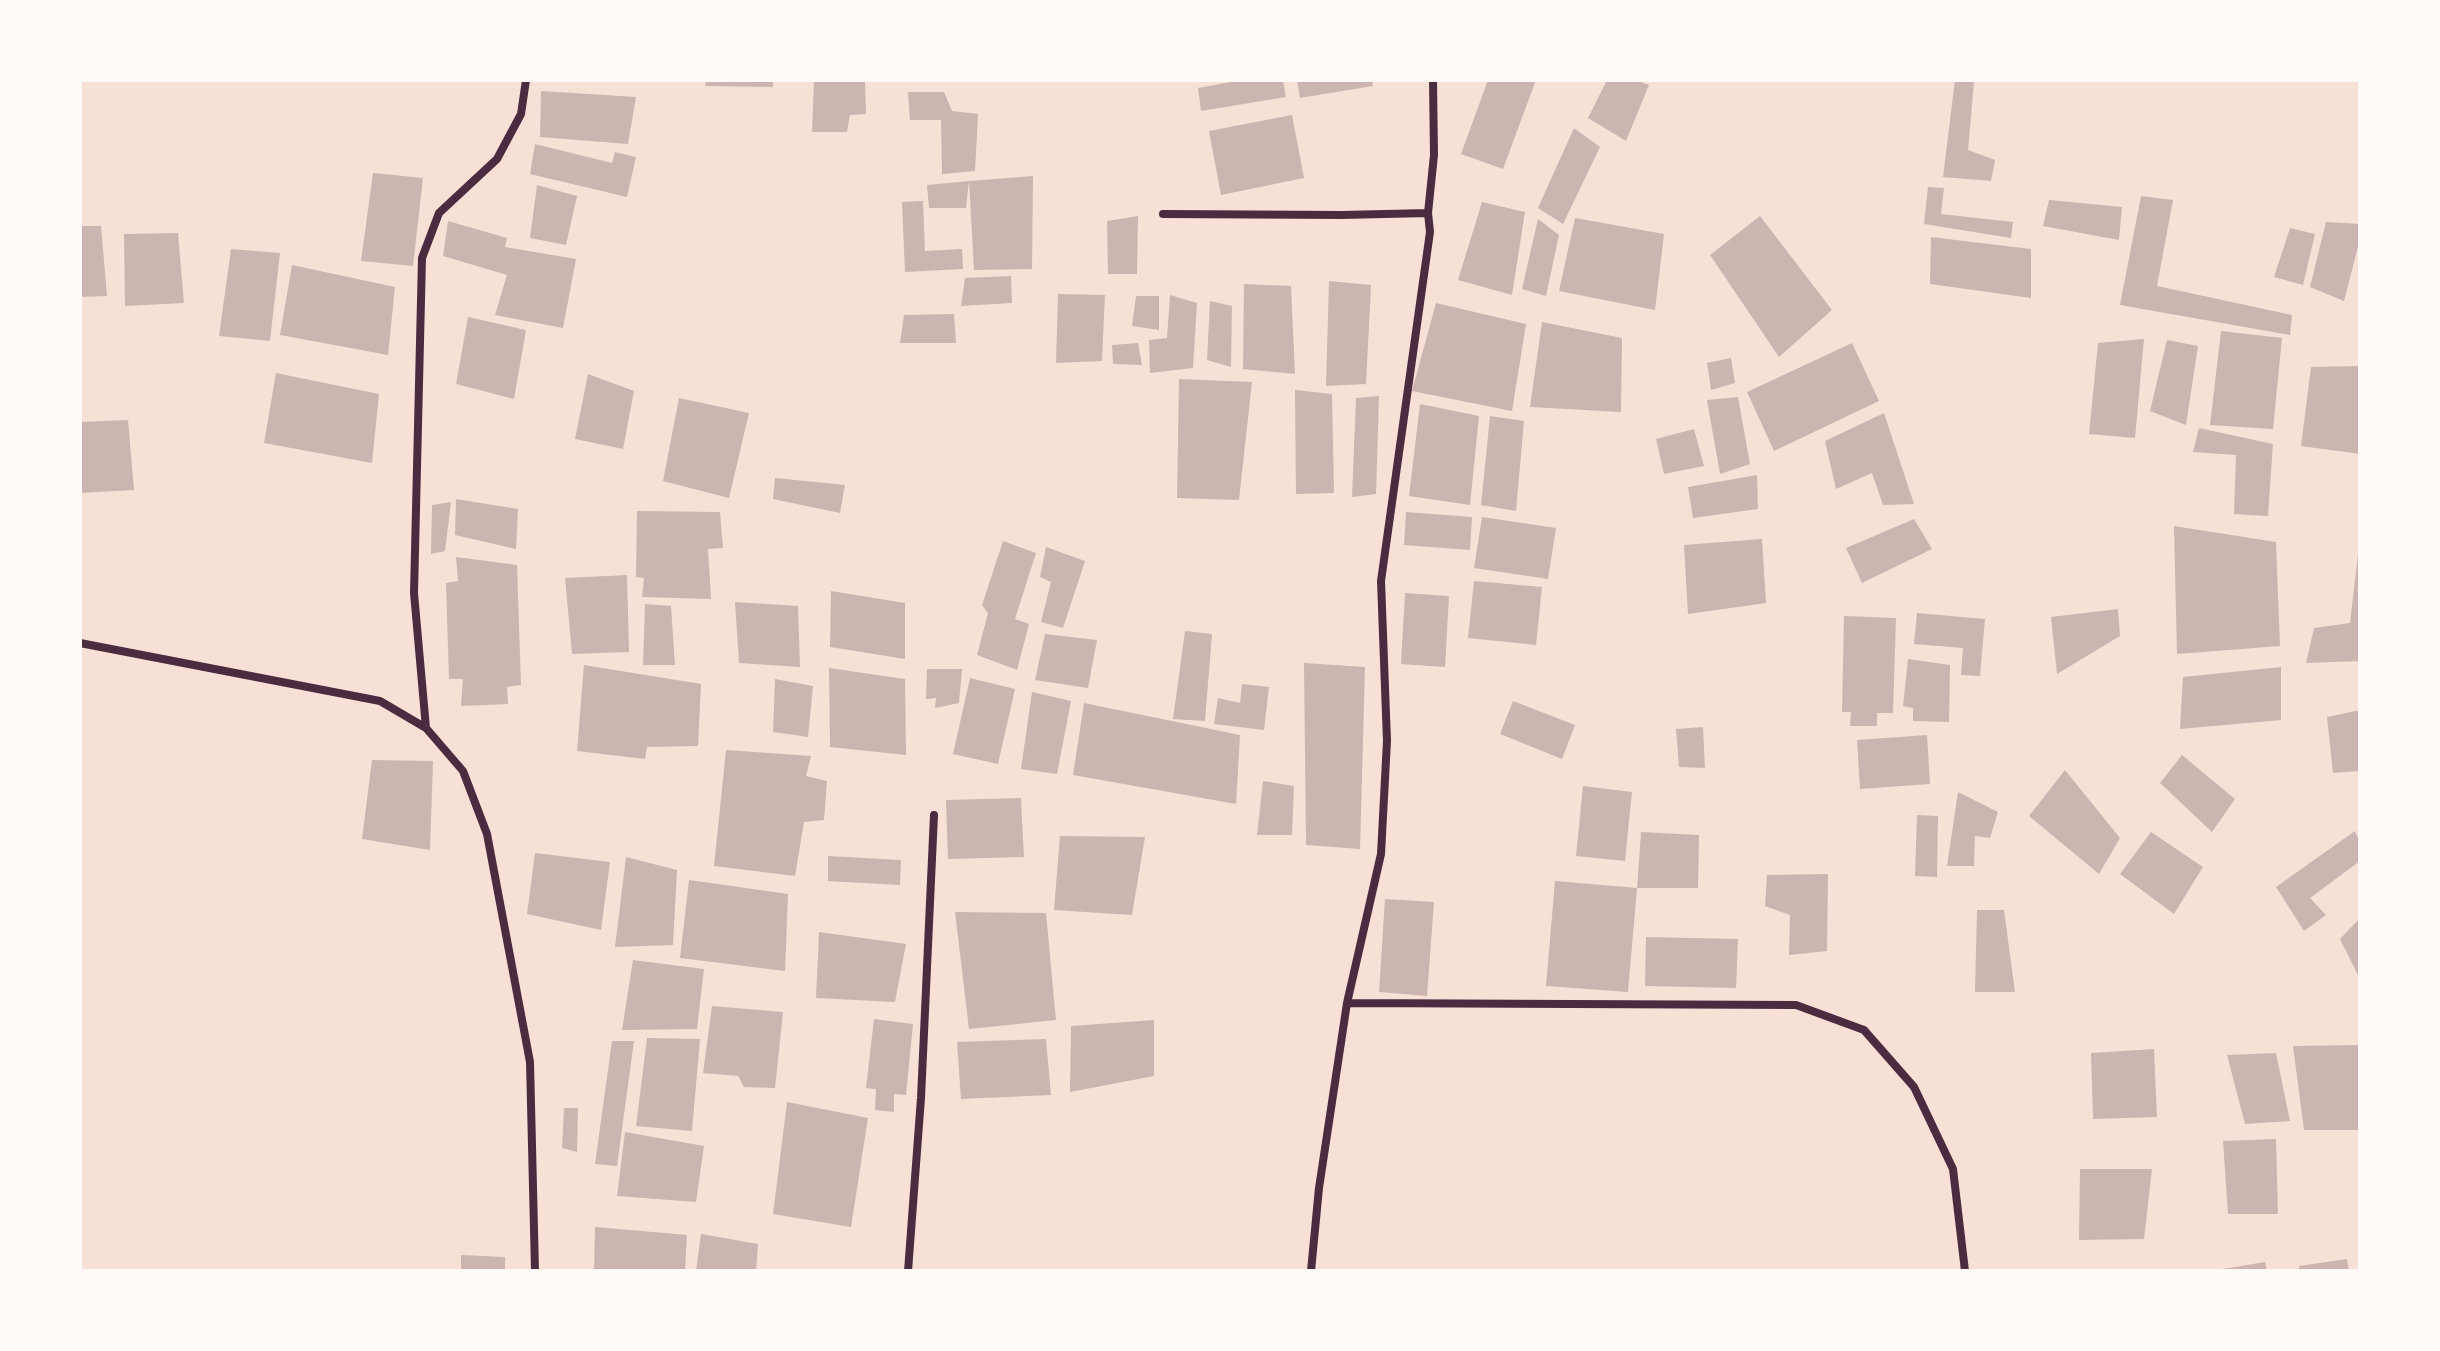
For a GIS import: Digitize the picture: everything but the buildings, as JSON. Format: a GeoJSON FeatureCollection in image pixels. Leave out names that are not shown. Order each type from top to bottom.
{"type":"FeatureCollection","features":[{"type":"Feature","properties":{"kind":"street"},"geometry":{"type":"LineString","coordinates":[[426,728],[414,593],[422,258],[439,213],[497,159],[521,114],[526,80]]}},
{"type":"Feature","properties":{"kind":"street"},"geometry":{"type":"LineString","coordinates":[[1311,1271],[1319,1188],[1347,1003],[1381,854],[1387,741],[1381,581],[1430,232],[1428,213],[1434,155],[1433,80]]}},
{"type":"Feature","properties":{"kind":"street"},"geometry":{"type":"LineString","coordinates":[[1163,214],[1428,213]]}},
{"type":"Feature","properties":{"kind":"street"},"geometry":{"type":"LineString","coordinates":[[80,643],[380,701],[426,728],[463,771],[487,834],[530,1062],[535,1271]]}},
{"type":"Feature","properties":{"kind":"street"},"geometry":{"type":"LineString","coordinates":[[908,1271],[921,1098],[934,815]]}},
{"type":"Feature","properties":{"kind":"street"},"geometry":{"type":"LineString","coordinates":[[1347,1003],[1796,1005],[1864,1030],[1914,1087],[1953,1169],[1965,1271]]}}]}
